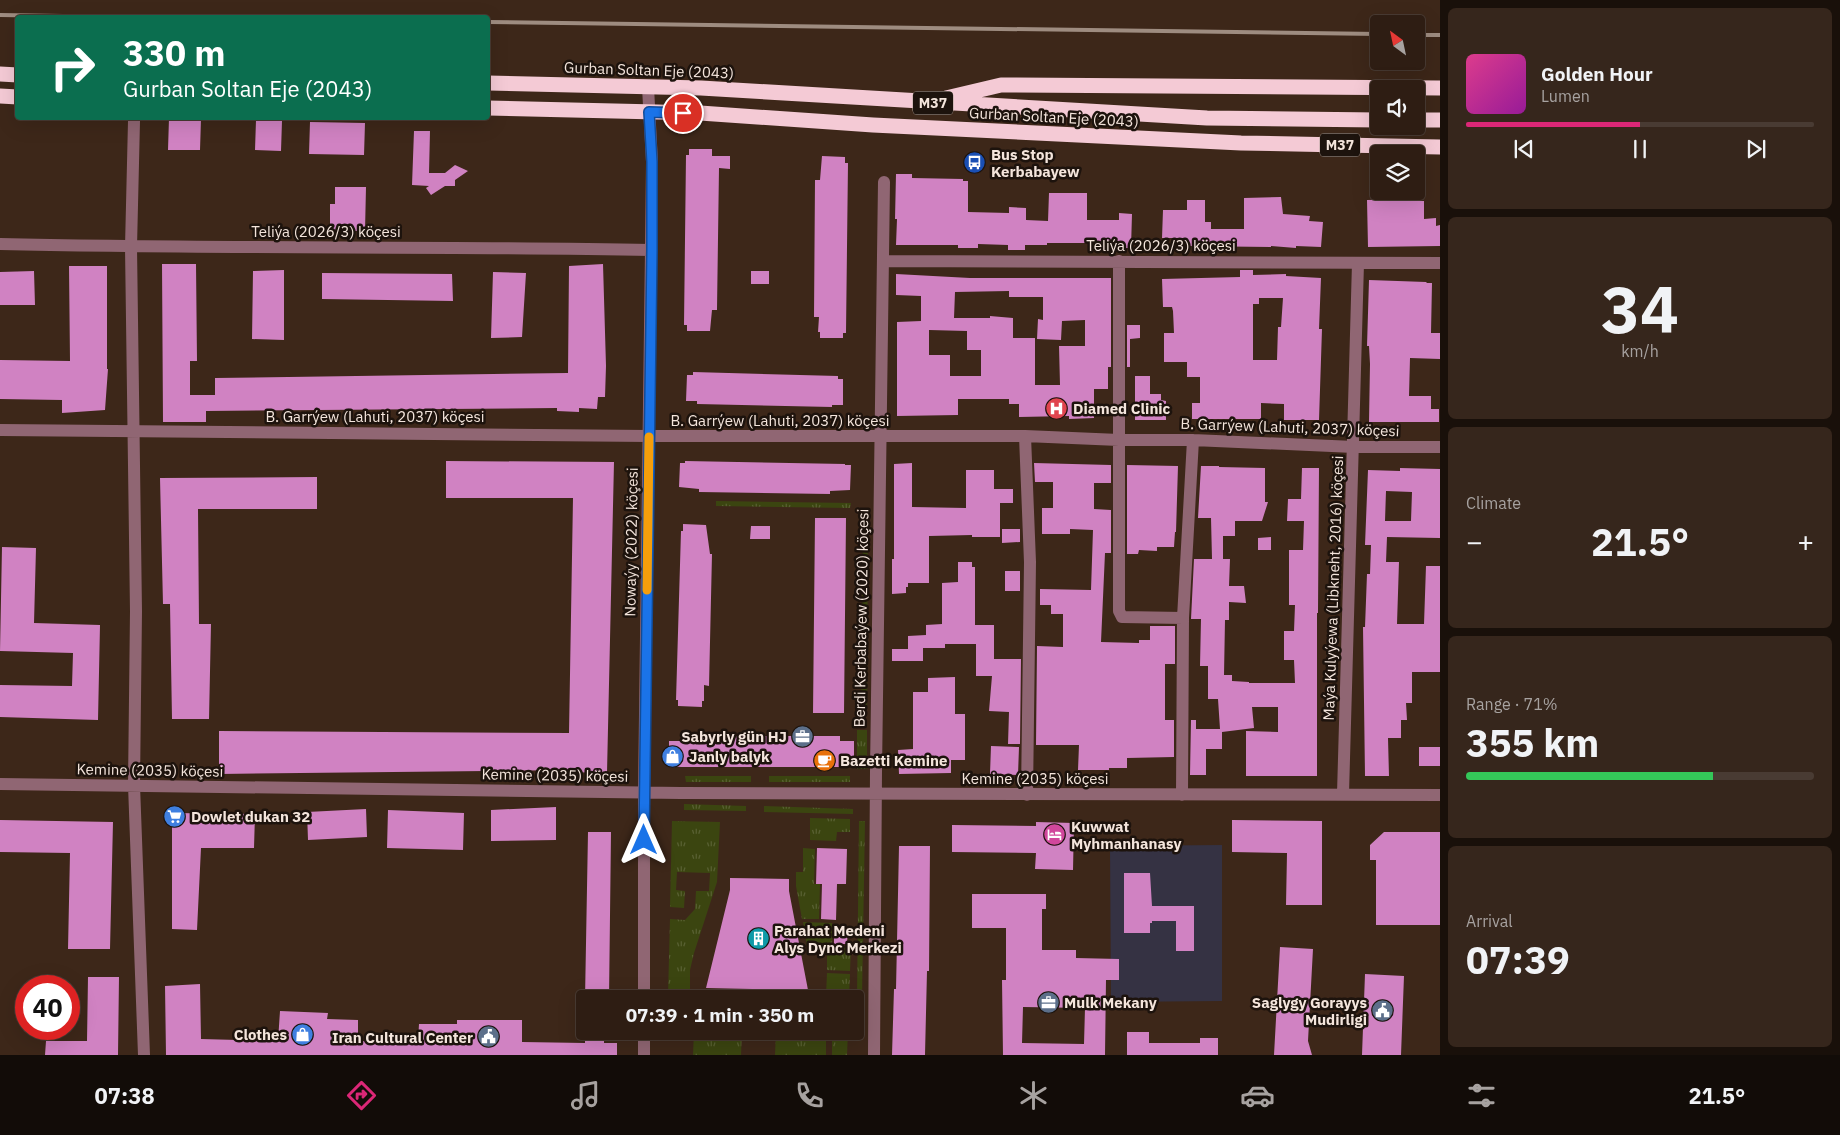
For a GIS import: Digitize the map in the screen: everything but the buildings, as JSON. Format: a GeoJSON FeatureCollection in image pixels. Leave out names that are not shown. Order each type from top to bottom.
{"type":"FeatureCollection","features":[{"type":"Feature","properties":{"kind":"highway"},"geometry":{"type":"LineString","coordinates":[[0,74],[15,75]]}},
{"type":"Feature","properties":{"kind":"highway","name":"Gurban Soltan Eje (2043)"},"geometry":{"type":"LineString","coordinates":[[490,83],[700,88],[1207,118],[1370,120]]}},
{"type":"Feature","properties":{"kind":"highway"},"geometry":{"type":"LineString","coordinates":[[929,102],[1000,85],[1440,88]]}},
{"type":"Feature","properties":{"kind":"highway"},"geometry":{"type":"LineString","coordinates":[[0,96],[15,97]]}},
{"type":"Feature","properties":{"kind":"highway","name":"Gurban Soltan Eje (2043)"},"geometry":{"type":"LineString","coordinates":[[490,108],[700,113],[873,125],[1241,143],[1440,147]]}},
{"type":"Feature","properties":{"kind":"highway"},"geometry":{"type":"LineString","coordinates":[[1425,120],[1440,120]]}},
{"type":"Feature","properties":{"kind":"street","name":"Nowaýy (2022) köçesi"},"geometry":{"type":"LineString","coordinates":[[644,990],[644,792],[652,250],[652,162],[648,86]]}},
{"type":"Feature","properties":{"kind":"street"},"geometry":{"type":"LineString","coordinates":[[134,121],[131,247],[136,610],[134,786],[144,1055]]}},
{"type":"Feature","properties":{"kind":"street","name":"Berdi Kerbabaýew (2020) köçesi"},"geometry":{"type":"LineString","coordinates":[[874,1055],[875,794],[884,182]]}},
{"type":"Feature","properties":{"kind":"street","name":"Teliýa (2026/3) köçesi"},"geometry":{"type":"LineString","coordinates":[[0,244],[131,247],[652,250]]}},
{"type":"Feature","properties":{"kind":"street","name":"Teliýa (2026/3) köçesi"},"geometry":{"type":"LineString","coordinates":[[883,261],[1440,264]]}},
{"type":"Feature","properties":{"kind":"street"},"geometry":{"type":"LineString","coordinates":[[1119,261],[1119,611],[1122,617],[1183,618]]}},
{"type":"Feature","properties":{"kind":"street","name":"Maýa Kulyýewa (Libkneht, 2016) köçesi"},"geometry":{"type":"LineString","coordinates":[[1343,794],[1358,263]]}},
{"type":"Feature","properties":{"kind":"street","name":"B. Garrýew (Lahuti, 2037) köçesi"},"geometry":{"type":"LineString","coordinates":[[0,430],[649,436],[1025,436],[1119,440],[1193,440],[1354,447],[1440,447]]}},
{"type":"Feature","properties":{"kind":"street"},"geometry":{"type":"LineString","coordinates":[[1025,436],[1030,562],[1027,795]]}},
{"type":"Feature","properties":{"kind":"street"},"geometry":{"type":"LineString","coordinates":[[1182,795],[1183,618],[1193,440]]}},
{"type":"Feature","properties":{"kind":"street","name":"Kemine (2035) köçesi"},"geometry":{"type":"LineString","coordinates":[[0,784],[875,794],[1440,795]]}},
{"type":"Feature","properties":{"kind":"street"},"geometry":{"type":"LineString","coordinates":[[644,1040],[644,1055]]}},
{"type":"Feature","properties":{"kind":"shaded area"},"geometry":{"type":"Polygon","coordinates":[[[1222,845],[1222,1001],[1111,1002],[1110,846],[1222,845]]]}},
{"type":"Feature","properties":{"kind":"green space"},"geometry":{"type":"Polygon","coordinates":[[[716,501],[851,503],[850,508],[716,506],[716,501]]]}},
{"type":"Feature","properties":{"kind":"green space"},"geometry":{"type":"Polygon","coordinates":[[[865,520],[868,523],[867,710],[864,713],[861,710],[863,523],[865,520]]]}},
{"type":"Feature","properties":{"kind":"green space"},"geometry":{"type":"Polygon","coordinates":[[[857,730],[867,730],[867,769],[857,769],[857,730]]]}},
{"type":"Feature","properties":{"kind":"green space"},"geometry":{"type":"Polygon","coordinates":[[[685,776],[751,776],[751,782],[686,782],[685,776]]]}},
{"type":"Feature","properties":{"kind":"green space"},"geometry":{"type":"Polygon","coordinates":[[[769,776],[850,776],[850,782],[769,782],[769,776]]]}},
{"type":"Feature","properties":{"kind":"green space"},"geometry":{"type":"Polygon","coordinates":[[[684,804],[746,806],[746,811],[684,810],[684,804]]]}},
{"type":"Feature","properties":{"kind":"green space"},"geometry":{"type":"Polygon","coordinates":[[[764,806],[853,809],[853,814],[764,812],[764,806]]]}},
{"type":"Feature","properties":{"kind":"green space"},"geometry":{"type":"Polygon","coordinates":[[[810,818],[850,819],[850,832],[837,832],[836,841],[810,840],[810,818]]]}},
{"type":"Feature","properties":{"kind":"green space"},"geometry":{"type":"Polygon","coordinates":[[[672,821],[720,822],[717,882],[694,953],[690,970],[690,990],[668,990],[670,919],[685,920],[695,909],[696,891],[709,891],[710,873],[677,872],[676,890],[685,891],[684,908],[670,907],[672,821]]]}},
{"type":"Feature","properties":{"kind":"green space"},"geometry":{"type":"Polygon","coordinates":[[[859,821],[865,821],[862,990],[857,990],[859,821]]]}},
{"type":"Feature","properties":{"kind":"green space"},"geometry":{"type":"Polygon","coordinates":[[[803,848],[815,849],[814,884],[820,884],[819,919],[802,919],[796,886],[796,872],[803,872],[803,848]]]}},
{"type":"Feature","properties":{"kind":"green space"},"geometry":{"type":"Polygon","coordinates":[[[803,922],[832,923],[832,947],[851,947],[850,971],[827,970],[827,954],[808,953],[803,922]]]}},
{"type":"Feature","properties":{"kind":"green space"},"geometry":{"type":"Polygon","coordinates":[[[827,973],[850,974],[849,990],[826,990],[827,973]]]}},
{"type":"Feature","properties":{"kind":"green space"},"geometry":{"type":"Polygon","coordinates":[[[694,1040],[742,1040],[741,1055],[693,1055],[694,1040]]]}},
{"type":"Feature","properties":{"kind":"green space"},"geometry":{"type":"Polygon","coordinates":[[[776,1040],[826,1040],[826,1055],[775,1055],[776,1040]]]}},
{"type":"Feature","properties":{"kind":"green space"},"geometry":{"type":"Polygon","coordinates":[[[832,1040],[848,1040],[847,1055],[832,1055],[832,1040]]]}},
{"type":"Feature","properties":{"kind":"railway"},"geometry":{"type":"LineString","coordinates":[[0,15],[15,15]]}},
{"type":"Feature","properties":{"kind":"railway"},"geometry":{"type":"LineString","coordinates":[[490,22],[1370,34]]}},
{"type":"Feature","properties":{"kind":"railway"},"geometry":{"type":"LineString","coordinates":[[1425,35],[1440,35]]}},
{"type":"Feature","properties":{"kind":"slow traffic"},"geometry":{"type":"LineString","coordinates":[[647,590],[649,437]]}},
{"type":"Feature","properties":{"kind":"place","name":"Bus Stop Kerbabayew"},"geometry":{"type":"Point","coordinates":[975,163]}},
{"type":"Feature","properties":{"kind":"place","name":"Diamed Clinic"},"geometry":{"type":"Point","coordinates":[1057,408]}},
{"type":"Feature","properties":{"kind":"place","name":"Sabyrly gün HJ"},"geometry":{"type":"Point","coordinates":[803,736]}},
{"type":"Feature","properties":{"kind":"place","name":"Janly balyk"},"geometry":{"type":"Point","coordinates":[673,756]}},
{"type":"Feature","properties":{"kind":"place","name":"Bazetti Kemine"},"geometry":{"type":"Point","coordinates":[824,760]}},
{"type":"Feature","properties":{"kind":"place","name":"Dowlet dukan 32"},"geometry":{"type":"Point","coordinates":[175,816]}},
{"type":"Feature","properties":{"kind":"place","name":"Kuwwat Myhmanhanasy"},"geometry":{"type":"Point","coordinates":[1055,835]}},
{"type":"Feature","properties":{"kind":"place","name":"Parahat Medeni Alys Dync Merkezi"},"geometry":{"type":"Point","coordinates":[758,939]}},
{"type":"Feature","properties":{"kind":"place","name":"Mulk Mekany"},"geometry":{"type":"Point","coordinates":[1048,1002]}},
{"type":"Feature","properties":{"kind":"place","name":"Saglygy Gorayys Mudirligi"},"geometry":{"type":"Point","coordinates":[1383,1011]}},
{"type":"Feature","properties":{"kind":"place","name":"Clothes"},"geometry":{"type":"Point","coordinates":[303,1034]}},
{"type":"Feature","properties":{"kind":"place","name":"Iran Cultural Center"},"geometry":{"type":"Point","coordinates":[489,1037]}},
{"type":"Feature","properties":{"kind":"route"},"geometry":{"type":"LineString","coordinates":[[644,840],[649,348],[652,250],[652,162],[649,112],[683,113]]}}]}
